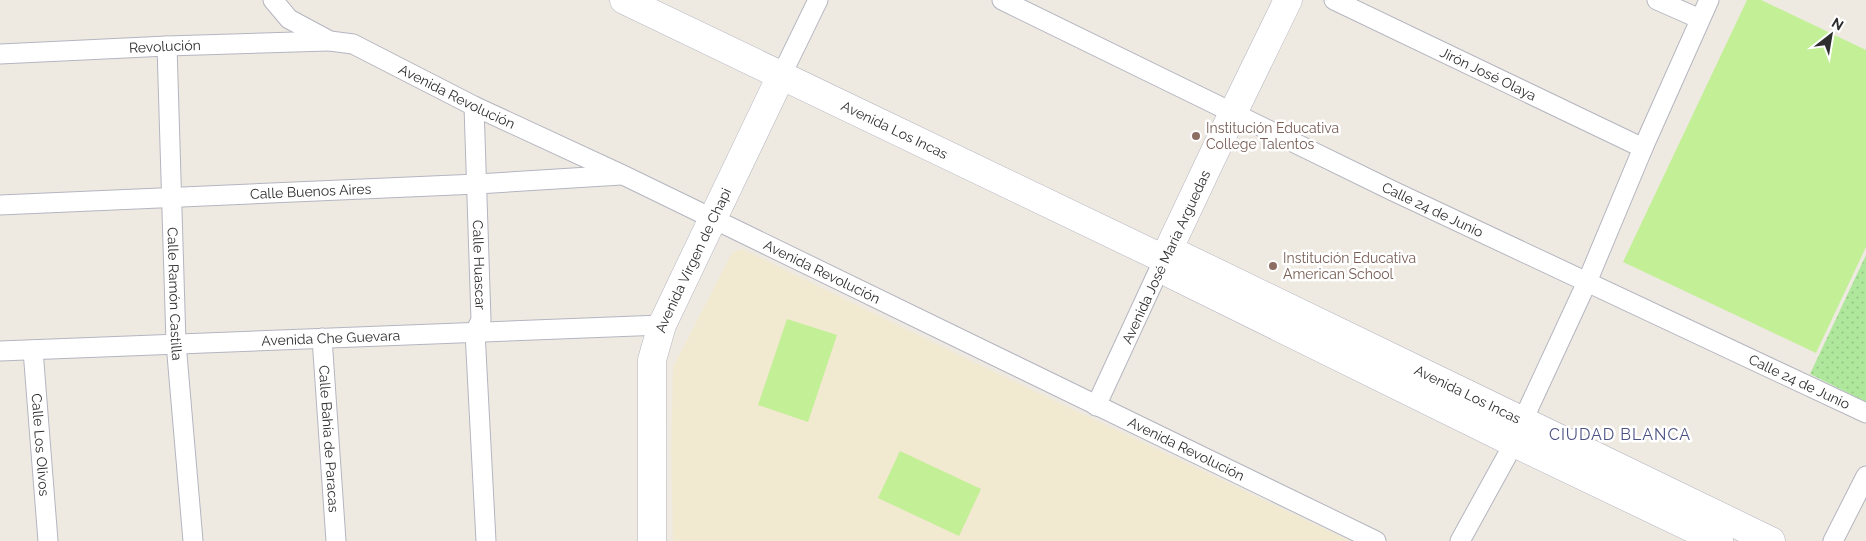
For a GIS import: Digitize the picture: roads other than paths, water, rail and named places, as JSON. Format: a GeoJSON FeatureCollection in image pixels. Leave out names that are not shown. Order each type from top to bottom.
{"type":"FeatureCollection","features":[{"type":"Feature","properties":{"kind":"main road","name":"Avenida Los Incas"},"geometry":{"type":"LineString","coordinates":[[624,0],[1164,260],[1171,274],[1519,431],[1771,541]]}},
{"type":"Feature","properties":{"kind":"main road","name":"Avenida José María Arguedas"},"geometry":{"type":"LineString","coordinates":[[1164,260],[1288,0]]}},
{"type":"Feature","properties":{"kind":"main road","name":"Avenida Virgen de Chapi"},"geometry":{"type":"LineString","coordinates":[[652,541],[652,360],[662,325],[782,76]]}},
{"type":"Feature","properties":{"kind":"main road","name":"Avenida Los Incas"},"geometry":{"type":"LineString","coordinates":[[1519,431],[1719,541]]}},
{"type":"Feature","properties":{"kind":"street","name":"Avenida Revolución"},"geometry":{"type":"LineString","coordinates":[[273,0],[289,19],[330,41],[353,44],[474,106],[623,175],[1376,541]]}},
{"type":"Feature","properties":{"kind":"street","name":"Avenida Virgen de Chapi"},"geometry":{"type":"LineString","coordinates":[[782,76],[818,0]]}},
{"type":"Feature","properties":{"kind":"street","name":"Calle 24 de Junio"},"geometry":{"type":"LineString","coordinates":[[1002,0],[1393,191],[1866,413]]}},
{"type":"Feature","properties":{"kind":"street","name":"Jirón José Olaya"},"geometry":{"type":"LineString","coordinates":[[1334,0],[1643,148]]}},
{"type":"Feature","properties":{"kind":"street"},"geometry":{"type":"LineString","coordinates":[[1657,0],[1700,19]]}},
{"type":"Feature","properties":{"kind":"street"},"geometry":{"type":"LineString","coordinates":[[1460,541],[1519,431],[1587,282],[1643,148],[1709,0]]}},
{"type":"Feature","properties":{"kind":"street","name":"Revolución"},"geometry":{"type":"LineString","coordinates":[[0,54],[330,41]]}},
{"type":"Feature","properties":{"kind":"street","name":"Calle Ramón Castilla"},"geometry":{"type":"LineString","coordinates":[[167,46],[176,343],[193,541]]}},
{"type":"Feature","properties":{"kind":"street","name":"Calle Huascar"},"geometry":{"type":"LineString","coordinates":[[474,106],[481,320],[475,332],[486,541]]}},
{"type":"Feature","properties":{"kind":"street","name":"Calle Buenos Aires"},"geometry":{"type":"LineString","coordinates":[[0,205],[477,184],[623,175]]}},
{"type":"Feature","properties":{"kind":"street","name":"Avenida José María Arguedas"},"geometry":{"type":"LineString","coordinates":[[1096,406],[1164,260]]}},
{"type":"Feature","properties":{"kind":"street","name":"Avenida Che Guevara"},"geometry":{"type":"LineString","coordinates":[[0,351],[662,325]]}},
{"type":"Feature","properties":{"kind":"street","name":"Calle Bahía de Paracas"},"geometry":{"type":"LineString","coordinates":[[322,338],[336,541]]}},
{"type":"Feature","properties":{"kind":"street","name":"Calle Los Olivos"},"geometry":{"type":"LineString","coordinates":[[33,350],[48,541]]}},
{"type":"Feature","properties":{"kind":"street"},"geometry":{"type":"LineString","coordinates":[[1832,541],[1866,476]]}},
{"type":"Feature","properties":{"kind":"place","name":"Institución Educativa College Talentos"},"geometry":{"type":"Point","coordinates":[1196,136]}},
{"type":"Feature","properties":{"kind":"place","name":"Institución Educativa American School"},"geometry":{"type":"Point","coordinates":[1273,266]}},
{"type":"Feature","properties":{"kind":"district","name":"CIUDAD BLANCA"},"geometry":{"type":"Point","coordinates":[1620,434]}}]}
